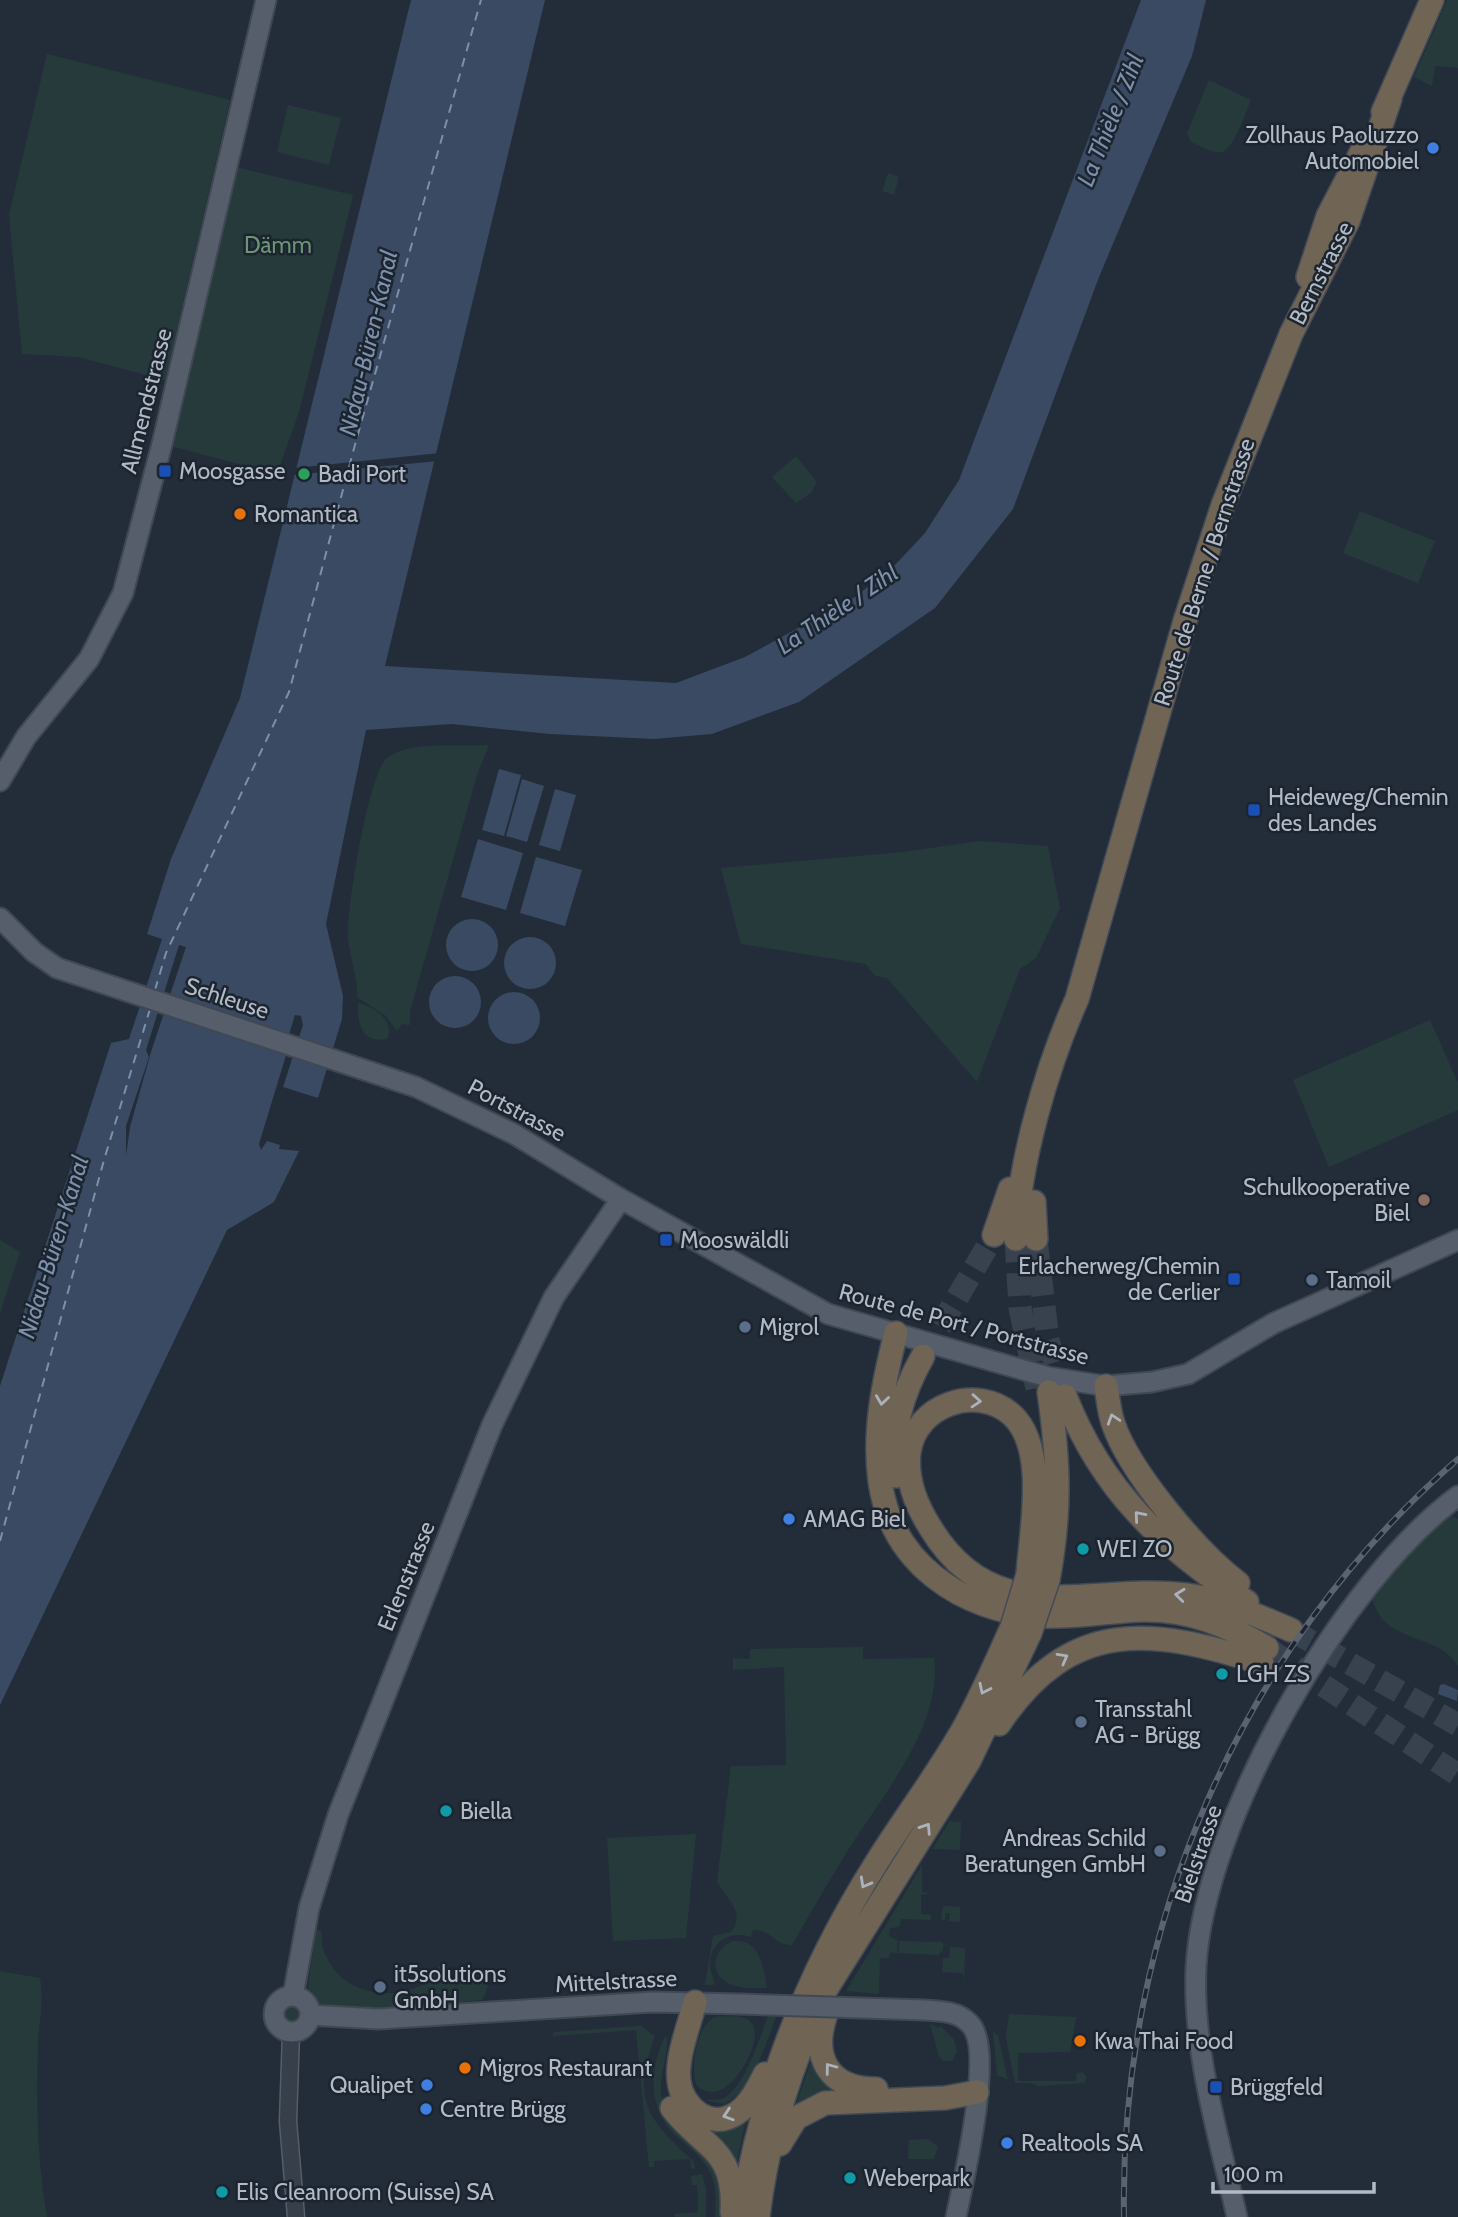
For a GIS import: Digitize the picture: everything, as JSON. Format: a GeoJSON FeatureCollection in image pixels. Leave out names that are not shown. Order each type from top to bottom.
{"type":"FeatureCollection","features":[{"type":"Feature","properties":{"kind":"highway","name":"Bernstrasse"},"geometry":{"type":"LineString","coordinates":[[1291,334],[1348,221],[1390,99],[1432,0]]}},
{"type":"Feature","properties":{"kind":"highway","name":"Bernstrasse"},"geometry":{"type":"LineString","coordinates":[[1291,334],[1328,216],[1390,99]]}},
{"type":"Feature","properties":{"kind":"highway"},"geometry":{"type":"LineString","coordinates":[[1345,180],[1343,202],[1348,221]]}},
{"type":"Feature","properties":{"kind":"highway","name":"Route de Berne / Bernstrasse"},"geometry":{"type":"LineString","coordinates":[[1077,999],[1204,559],[1246,442],[1291,334]]}},
{"type":"Feature","properties":{"kind":"highway"},"geometry":{"type":"LineString","coordinates":[[1077,999],[1034,1202],[1019,1238],[1019,1159],[1038,1118],[1065,1026],[1077,999]]}},
{"type":"Feature","properties":{"kind":"highway"},"geometry":{"type":"LineString","coordinates":[[896,1333],[881,1405],[878,1447],[881,1492],[895,1528],[914,1558],[945,1587],[1023,1624],[1049,1616],[1141,1610],[1174,1611],[1210,1619],[1264,1656],[1171,1639],[1142,1637],[1093,1645],[1069,1654],[1046,1668],[1025,1688],[980,1752],[969,1761]]}},
{"type":"Feature","properties":{"kind":"highway"},"geometry":{"type":"LineString","coordinates":[[923,1356],[903,1396],[896,1421],[894,1454],[904,1504],[924,1543],[951,1573],[1023,1624]]}},
{"type":"Feature","properties":{"kind":"highway"},"geometry":{"type":"LineString","coordinates":[[1114,1386],[1114,1425],[1124,1445],[1181,1528],[1232,1579],[1293,1626]]}},
{"type":"Feature","properties":{"kind":"highway"},"geometry":{"type":"LineString","coordinates":[[758,2217],[761,2189],[792,2069],[820,2002],[969,1761],[1023,1624],[1058,1515],[1059,1477],[1050,1392],[1103,1472],[1144,1523],[1205,1575],[1293,1626]]}},
{"type":"Feature","properties":{"kind":"highway"},"geometry":{"type":"LineString","coordinates":[[1038,1577],[1033,1459],[1026,1434],[1011,1414],[992,1403],[966,1400],[946,1405],[926,1419],[915,1435],[909,1453],[909,1474],[918,1504],[935,1537],[968,1570],[996,1586],[1045,1599],[1160,1593],[1206,1598],[1293,1626]]}},
{"type":"Feature","properties":{"kind":"highway"},"geometry":{"type":"LineString","coordinates":[[741,2217],[760,2122],[794,2022],[817,1970],[876,1863],[964,1728],[1023,1624]]}},
{"type":"Feature","properties":{"kind":"highway"},"geometry":{"type":"LineString","coordinates":[[839,1970],[819,2039],[823,2061],[834,2076],[846,2084],[866,2089],[932,2088],[977,2092]]}},
{"type":"Feature","properties":{"kind":"highway"},"geometry":{"type":"LineString","coordinates":[[688,2002],[677,2055],[666,2082],[671,2105],[708,2140],[725,2164],[732,2187],[731,2217]]}},
{"type":"Feature","properties":{"kind":"highway"},"geometry":{"type":"LineString","coordinates":[[677,2055],[679,2085],[688,2106],[704,2117],[730,2117],[744,2108],[755,2092],[794,2022]]}},
{"type":"Feature","properties":{"kind":"highway"},"geometry":{"type":"LineString","coordinates":[[761,2189],[790,2126],[815,2106],[841,2100],[945,2098],[977,2092]]}},
{"type":"Feature","properties":{"kind":"main road","name":"Allmendstrasse"},"geometry":{"type":"LineString","coordinates":[[0,781],[26,737],[89,659],[123,593],[167,422],[266,0]]}},
{"type":"Feature","properties":{"kind":"main road","name":"Schleuse"},"geometry":{"type":"LineString","coordinates":[[0,918],[44,960],[79,976],[384,1075]]}},
{"type":"Feature","properties":{"kind":"main road","name":"Portstrasse"},"geometry":{"type":"LineString","coordinates":[[384,1075],[467,1109],[621,1199]]}},
{"type":"Feature","properties":{"kind":"main road","name":"Route de Port / Portstrasse"},"geometry":{"type":"LineString","coordinates":[[621,1199],[800,1301],[828,1314],[1048,1377],[1114,1386],[1152,1382],[1188,1374],[1274,1324],[1458,1240]]}},
{"type":"Feature","properties":{"kind":"main road","name":"Erlenstrasse"},"geometry":{"type":"LineString","coordinates":[[293,1996],[309,1908],[338,1815],[492,1425],[554,1297],[621,1199]]}},
{"type":"Feature","properties":{"kind":"main road","name":"Bielstrasse"},"geometry":{"type":"LineString","coordinates":[[1237,2217],[1209,2090],[1201,2031],[1196,1970],[1203,1912],[1223,1848],[1271,1742],[1327,1647],[1373,1581],[1416,1532],[1458,1496]]}},
{"type":"Feature","properties":{"kind":"main road"},"geometry":{"type":"LineString","coordinates":[[293,1996],[305,2002],[310,2015],[304,2027],[292,2033],[280,2028],[273,2014],[277,2003],[293,1996]]}},
{"type":"Feature","properties":{"kind":"main road","name":"Mittelstrasse"},"geometry":{"type":"LineString","coordinates":[[310,2015],[378,2020],[688,2002],[933,2011],[969,2022],[979,2047],[977,2092]]}},
{"type":"Feature","properties":{"kind":"main road"},"geometry":{"type":"LineString","coordinates":[[956,2217],[975,2123],[977,2092]]}},
{"type":"Feature","properties":{"kind":"street"},"geometry":{"type":"LineString","coordinates":[[292,2033],[288,2121],[296,2217]]}},
{"type":"Feature","properties":{"kind":"green space"},"geometry":{"type":"Polygon","coordinates":[[[1447,0],[1458,0],[1458,68],[1435,66],[1432,86],[1414,77],[1447,0]]]}},
{"type":"Feature","properties":{"kind":"green space"},"geometry":{"type":"Polygon","coordinates":[[[47,54],[230,100],[165,380],[78,357],[22,354],[9,215],[47,54]]]}},
{"type":"Feature","properties":{"kind":"green space"},"geometry":{"type":"Polygon","coordinates":[[[1209,80],[1251,100],[1235,137],[1222,152],[1211,151],[1191,142],[1187,133],[1209,80]]]}},
{"type":"Feature","properties":{"kind":"green space"},"geometry":{"type":"Polygon","coordinates":[[[288,105],[341,118],[329,165],[277,152],[288,105]]]}},
{"type":"Feature","properties":{"kind":"green space","name":"Dämm"},"geometry":{"type":"Polygon","coordinates":[[[235,167],[353,195],[299,412],[277,474],[167,445],[235,167]]]}},
{"type":"Feature","properties":{"kind":"green space"},"geometry":{"type":"Polygon","coordinates":[[[888,173],[899,177],[894,195],[882,191],[888,173]]]}},
{"type":"Feature","properties":{"kind":"green space"},"geometry":{"type":"Polygon","coordinates":[[[796,456],[817,482],[811,493],[796,503],[772,477],[796,456]]]}},
{"type":"Feature","properties":{"kind":"green space"},"geometry":{"type":"Polygon","coordinates":[[[1360,511],[1435,541],[1418,583],[1343,553],[1360,511]]]}},
{"type":"Feature","properties":{"kind":"green space"},"geometry":{"type":"Polygon","coordinates":[[[489,745],[477,775],[410,1011],[410,1025],[402,1024],[397,1031],[386,1016],[357,997],[348,939],[360,842],[373,787],[388,757],[399,752],[424,746],[489,745]]]}},
{"type":"Feature","properties":{"kind":"green space"},"geometry":{"type":"Polygon","coordinates":[[[979,841],[1048,846],[1060,908],[1036,958],[1020,969],[977,1082],[887,978],[875,976],[866,964],[741,944],[721,868],[903,852],[979,841]]]}},
{"type":"Feature","properties":{"kind":"green space"},"geometry":{"type":"Polygon","coordinates":[[[358,1003],[382,1015],[388,1026],[387,1039],[378,1040],[366,1035],[360,1024],[358,1003]]]}},
{"type":"Feature","properties":{"kind":"green space"},"geometry":{"type":"Polygon","coordinates":[[[1430,1020],[1458,1083],[1458,1110],[1329,1167],[1293,1080],[1430,1020]]]}},
{"type":"Feature","properties":{"kind":"green space"},"geometry":{"type":"Polygon","coordinates":[[[0,1240],[20,1252],[0,1313],[0,1240]]]}},
{"type":"Feature","properties":{"kind":"green space"},"geometry":{"type":"Polygon","coordinates":[[[1446,1514],[1458,1519],[1458,1666],[1452,1657],[1443,1651],[1383,1620],[1368,1591],[1446,1514]]]}},
{"type":"Feature","properties":{"kind":"green space"},"geometry":{"type":"Polygon","coordinates":[[[863,1647],[863,1659],[934,1658],[934,1683],[920,1733],[908,1758],[850,1847],[792,1945],[786,1945],[759,1930],[753,1930],[751,1937],[737,1935],[723,1939],[711,1955],[714,1985],[705,1985],[713,1936],[731,1932],[737,1918],[733,1906],[717,1882],[731,1766],[786,1765],[784,1667],[733,1670],[733,1658],[750,1659],[750,1649],[863,1647]]]}},
{"type":"Feature","properties":{"kind":"green space"},"geometry":{"type":"Polygon","coordinates":[[[950,1821],[961,1822],[960,1850],[932,1849],[950,1821]]]}},
{"type":"Feature","properties":{"kind":"green space"},"geometry":{"type":"Polygon","coordinates":[[[696,1834],[686,1938],[613,1941],[607,1838],[696,1834]]]}},
{"type":"Feature","properties":{"kind":"green space"},"geometry":{"type":"Polygon","coordinates":[[[922,1865],[922,1892],[931,1893],[921,1895],[921,1914],[931,1915],[931,1920],[901,1919],[899,1927],[890,1928],[889,1936],[898,1941],[897,1954],[891,1952],[889,1958],[880,1958],[879,1994],[846,1991],[922,1865]]]}},
{"type":"Feature","properties":{"kind":"green space"},"geometry":{"type":"Polygon","coordinates":[[[943,1906],[960,1907],[960,1922],[949,1921],[950,1913],[945,1913],[945,1920],[941,1920],[943,1906]]]}},
{"type":"Feature","properties":{"kind":"green space"},"geometry":{"type":"Polygon","coordinates":[[[316,1929],[321,1931],[323,1948],[332,1966],[354,1986],[368,1991],[383,1993],[414,1989],[428,1982],[425,1980],[439,1966],[486,1982],[488,1987],[482,2000],[420,2007],[378,2010],[317,2003],[308,1987],[316,1929]]]}},
{"type":"Feature","properties":{"kind":"green space"},"geometry":{"type":"Polygon","coordinates":[[[733,1941],[742,1942],[755,1949],[762,1963],[767,1988],[733,1985],[722,1979],[716,1961],[721,1949],[733,1941]]]}},
{"type":"Feature","properties":{"kind":"green space"},"geometry":{"type":"Polygon","coordinates":[[[899,1941],[943,1942],[943,1950],[938,1955],[899,1953],[899,1941]]]}},
{"type":"Feature","properties":{"kind":"green space"},"geometry":{"type":"Polygon","coordinates":[[[950,1947],[965,1948],[964,1985],[963,1973],[942,1972],[943,1958],[949,1958],[950,1947]]]}},
{"type":"Feature","properties":{"kind":"green space"},"geometry":{"type":"Polygon","coordinates":[[[0,1971],[40,1978],[37,2108],[47,2217],[0,2217],[0,1971]]]}},
{"type":"Feature","properties":{"kind":"green space"},"geometry":{"type":"Polygon","coordinates":[[[292,2005],[298,2008],[301,2014],[298,2020],[292,2023],[286,2020],[283,2014],[286,2008],[292,2005]]]}},
{"type":"Feature","properties":{"kind":"green space"},"geometry":{"type":"Polygon","coordinates":[[[769,2014],[777,2014],[758,2064],[743,2088],[724,2104],[703,2100],[724,2098],[739,2083],[769,2014]]]}},
{"type":"Feature","properties":{"kind":"green space"},"geometry":{"type":"Polygon","coordinates":[[[1009,2014],[1076,2017],[1070,2052],[1018,2053],[1018,2081],[1076,2081],[1077,2073],[1082,2072],[1087,2077],[1084,2083],[1038,2086],[1032,2083],[1015,2083],[1006,2038],[1009,2014]]]}},
{"type":"Feature","properties":{"kind":"green space"},"geometry":{"type":"Polygon","coordinates":[[[719,2016],[749,2020],[755,2033],[754,2043],[744,2066],[728,2086],[708,2092],[697,2086],[695,2057],[705,2026],[711,2019],[719,2016]]]}},
{"type":"Feature","properties":{"kind":"green space"},"geometry":{"type":"Polygon","coordinates":[[[930,2024],[939,2028],[940,2025],[954,2040],[957,2052],[952,2061],[943,2061],[939,2056],[930,2024]]]}},
{"type":"Feature","properties":{"kind":"green space"},"geometry":{"type":"Polygon","coordinates":[[[641,2026],[655,2036],[644,2077],[644,2093],[648,2107],[665,2133],[694,2162],[695,2168],[691,2169],[690,2159],[654,2161],[654,2167],[649,2167],[636,2030],[553,2036],[554,2032],[641,2026]]]}},
{"type":"Feature","properties":{"kind":"green space"},"geometry":{"type":"Polygon","coordinates":[[[993,2031],[998,2036],[1008,2080],[997,2075],[993,2031]]]}},
{"type":"Feature","properties":{"kind":"green space"},"geometry":{"type":"Polygon","coordinates":[[[666,2035],[667,2051],[661,2085],[663,2102],[670,2115],[709,2160],[719,2181],[722,2217],[715,2217],[715,2190],[708,2168],[666,2124],[655,2100],[656,2061],[666,2035]]]}},
{"type":"Feature","properties":{"kind":"green space"},"geometry":{"type":"Polygon","coordinates":[[[814,2053],[854,2092],[794,2110],[814,2053]]]}},
{"type":"Feature","properties":{"kind":"green space"},"geometry":{"type":"Polygon","coordinates":[[[746,2119],[735,2171],[706,2126],[746,2119]]]}},
{"type":"Feature","properties":{"kind":"green space"},"geometry":{"type":"Polygon","coordinates":[[[928,2139],[938,2147],[934,2159],[908,2159],[909,2140],[928,2139]]]}},
{"type":"Feature","properties":{"kind":"green space"},"geometry":{"type":"Polygon","coordinates":[[[702,2174],[706,2189],[706,2217],[675,2217],[674,2214],[698,2212],[697,2185],[692,2185],[691,2176],[702,2174]]]}},
{"type":"Feature","properties":{"kind":"water"},"geometry":{"type":"Polygon","coordinates":[[[411,0],[545,0],[385,666],[676,683],[745,657],[855,597],[894,566],[925,533],[959,480],[1141,0],[1206,0],[1192,56],[1099,277],[1013,509],[935,608],[799,702],[712,734],[654,739],[550,734],[452,724],[366,730],[326,924],[343,996],[342,1019],[318,1098],[283,1087],[303,1025],[301,1016],[295,1015],[284,1051],[287,1052],[259,1144],[261,1150],[267,1141],[280,1145],[279,1149],[299,1151],[274,1202],[227,1230],[0,1705],[0,1386],[111,1043],[129,1039],[162,939],[147,934],[171,859],[240,698],[411,0]],[[179,945],[146,1050],[149,1057],[126,1126],[126,1156],[130,1127],[151,1052],[186,947],[179,945]]]}},
{"type":"Feature","properties":{"kind":"water"},"geometry":{"type":"Polygon","coordinates":[[[499,769],[521,775],[504,836],[482,830],[499,769]]]}},
{"type":"Feature","properties":{"kind":"water"},"geometry":{"type":"Polygon","coordinates":[[[522,779],[544,786],[527,842],[506,836],[522,779]]]}},
{"type":"Feature","properties":{"kind":"water"},"geometry":{"type":"Polygon","coordinates":[[[555,789],[576,795],[560,851],[539,845],[555,789]]]}},
{"type":"Feature","properties":{"kind":"water"},"geometry":{"type":"Polygon","coordinates":[[[478,839],[523,853],[506,910],[461,897],[478,839]]]}},
{"type":"Feature","properties":{"kind":"water"},"geometry":{"type":"Polygon","coordinates":[[[536,857],[582,870],[565,926],[520,913],[536,857]]]}},
{"type":"Feature","properties":{"kind":"water"},"geometry":{"type":"Polygon","coordinates":[[[472,919],[482,921],[490,927],[496,935],[496,955],[490,963],[482,969],[472,971],[462,969],[454,963],[448,955],[446,945],[448,935],[454,927],[462,921],[472,919]]]}},
{"type":"Feature","properties":{"kind":"water"},"geometry":{"type":"Polygon","coordinates":[[[530,937],[540,939],[548,945],[554,953],[554,973],[548,981],[540,987],[530,989],[520,987],[512,981],[506,973],[504,963],[506,953],[512,945],[520,939],[530,937]]]}},
{"type":"Feature","properties":{"kind":"water"},"geometry":{"type":"Polygon","coordinates":[[[455,976],[474,983],[481,1002],[474,1021],[455,1028],[436,1021],[429,1002],[436,983],[455,976]]]}},
{"type":"Feature","properties":{"kind":"water"},"geometry":{"type":"Polygon","coordinates":[[[514,992],[533,999],[540,1018],[533,1037],[514,1044],[495,1037],[488,1018],[495,999],[514,992]]]}},
{"type":"Feature","properties":{"kind":"water"},"geometry":{"type":"Polygon","coordinates":[[[1440,1685],[1458,1690],[1457,1701],[1438,1694],[1440,1685]]]}},
{"type":"Feature","properties":{"kind":"pier"},"geometry":{"type":"Polygon","coordinates":[[[440,453],[438,461],[293,475],[294,468],[440,453]]]}},
{"type":"Feature","properties":{"kind":"ferry route"},"geometry":{"type":"LineString","coordinates":[[155,990],[166,953],[289,692],[356,441],[481,0]]}},
{"type":"Feature","properties":{"kind":"ferry route"},"geometry":{"type":"LineString","coordinates":[[0,1541],[104,1160],[150,1009]]}},
{"type":"Feature","properties":{"kind":"tunnel"},"geometry":{"type":"LineString","coordinates":[[923,1356],[994,1235]]}},
{"type":"Feature","properties":{"kind":"tunnel"},"geometry":{"type":"LineString","coordinates":[[1016,1239],[1020,1308],[1037,1388]]}},
{"type":"Feature","properties":{"kind":"tunnel"},"geometry":{"type":"LineString","coordinates":[[1036,1239],[1048,1340],[1065,1396]]}},
{"type":"Feature","properties":{"kind":"tunnel"},"geometry":{"type":"LineString","coordinates":[[1291,1630],[1458,1725]]}},
{"type":"Feature","properties":{"kind":"tunnel"},"geometry":{"type":"LineString","coordinates":[[1267,1648],[1458,1775]]}},
{"type":"Feature","properties":{"kind":"railway"},"geometry":{"type":"LineString","coordinates":[[1124,2217],[1128,2110],[1143,2004],[1170,1901],[1207,1801],[1255,1706],[1313,1617],[1381,1534],[1458,1459]]}},
{"type":"Feature","properties":{"kind":"place","name":"Zollhaus Paoluzzo Automobiel"},"geometry":{"type":"Point","coordinates":[1433,148]}},
{"type":"Feature","properties":{"kind":"place","name":"Moosgasse"},"geometry":{"type":"Point","coordinates":[165,471]}},
{"type":"Feature","properties":{"kind":"place","name":"Badi Port"},"geometry":{"type":"Point","coordinates":[304,474]}},
{"type":"Feature","properties":{"kind":"place","name":"Romantica"},"geometry":{"type":"Point","coordinates":[240,514]}},
{"type":"Feature","properties":{"kind":"place","name":"Heideweg/Chemin des Landes"},"geometry":{"type":"Point","coordinates":[1254,810]}},
{"type":"Feature","properties":{"kind":"place","name":"Schulkooperative Biel"},"geometry":{"type":"Point","coordinates":[1424,1200]}},
{"type":"Feature","properties":{"kind":"place","name":"Mooswäldli"},"geometry":{"type":"Point","coordinates":[666,1240]}},
{"type":"Feature","properties":{"kind":"place","name":"Erlacherweg/Chemin de Cerlier"},"geometry":{"type":"Point","coordinates":[1234,1279]}},
{"type":"Feature","properties":{"kind":"place","name":"Tamoil"},"geometry":{"type":"Point","coordinates":[1312,1280]}},
{"type":"Feature","properties":{"kind":"place","name":"Migrol"},"geometry":{"type":"Point","coordinates":[745,1327]}},
{"type":"Feature","properties":{"kind":"place","name":"AMAG Biel"},"geometry":{"type":"Point","coordinates":[789,1519]}},
{"type":"Feature","properties":{"kind":"place","name":"WEI ZO"},"geometry":{"type":"Point","coordinates":[1083,1549]}},
{"type":"Feature","properties":{"kind":"place","name":"LGH ZS"},"geometry":{"type":"Point","coordinates":[1222,1674]}},
{"type":"Feature","properties":{"kind":"place","name":"Transstahl AG - Brügg"},"geometry":{"type":"Point","coordinates":[1081,1722]}},
{"type":"Feature","properties":{"kind":"place","name":"Biella"},"geometry":{"type":"Point","coordinates":[446,1811]}},
{"type":"Feature","properties":{"kind":"place","name":"Andreas Schild Beratungen GmbH"},"geometry":{"type":"Point","coordinates":[1160,1851]}},
{"type":"Feature","properties":{"kind":"place","name":"it5solutions GmbH"},"geometry":{"type":"Point","coordinates":[380,1987]}},
{"type":"Feature","properties":{"kind":"place","name":"Kwa Thai Food"},"geometry":{"type":"Point","coordinates":[1080,2041]}},
{"type":"Feature","properties":{"kind":"place","name":"Migros Restaurant"},"geometry":{"type":"Point","coordinates":[465,2068]}},
{"type":"Feature","properties":{"kind":"place","name":"Qualipet"},"geometry":{"type":"Point","coordinates":[427,2085]}},
{"type":"Feature","properties":{"kind":"place","name":"Brüggfeld"},"geometry":{"type":"Point","coordinates":[1216,2087]}},
{"type":"Feature","properties":{"kind":"place","name":"Centre Brügg"},"geometry":{"type":"Point","coordinates":[426,2109]}},
{"type":"Feature","properties":{"kind":"place","name":"Realtools SA"},"geometry":{"type":"Point","coordinates":[1007,2143]}},
{"type":"Feature","properties":{"kind":"place","name":"Weberpark"},"geometry":{"type":"Point","coordinates":[850,2178]}},
{"type":"Feature","properties":{"kind":"place","name":"Elis Cleanroom (Suisse) SA"},"geometry":{"type":"Point","coordinates":[222,2192]}},
{"type":"Feature","properties":{"kind":"water label","name":"La Thièle / Zihl"},"geometry":{"type":"Point","coordinates":[1110,120]}},
{"type":"Feature","properties":{"kind":"water label","name":"Nidau-Büren-Kanal"},"geometry":{"type":"Point","coordinates":[368,343]}},
{"type":"Feature","properties":{"kind":"water label","name":"La Thièle / Zihl"},"geometry":{"type":"Point","coordinates":[837,609]}},
{"type":"Feature","properties":{"kind":"water label","name":"Nidau-Büren-Kanal"},"geometry":{"type":"Point","coordinates":[53,1247]}}]}
